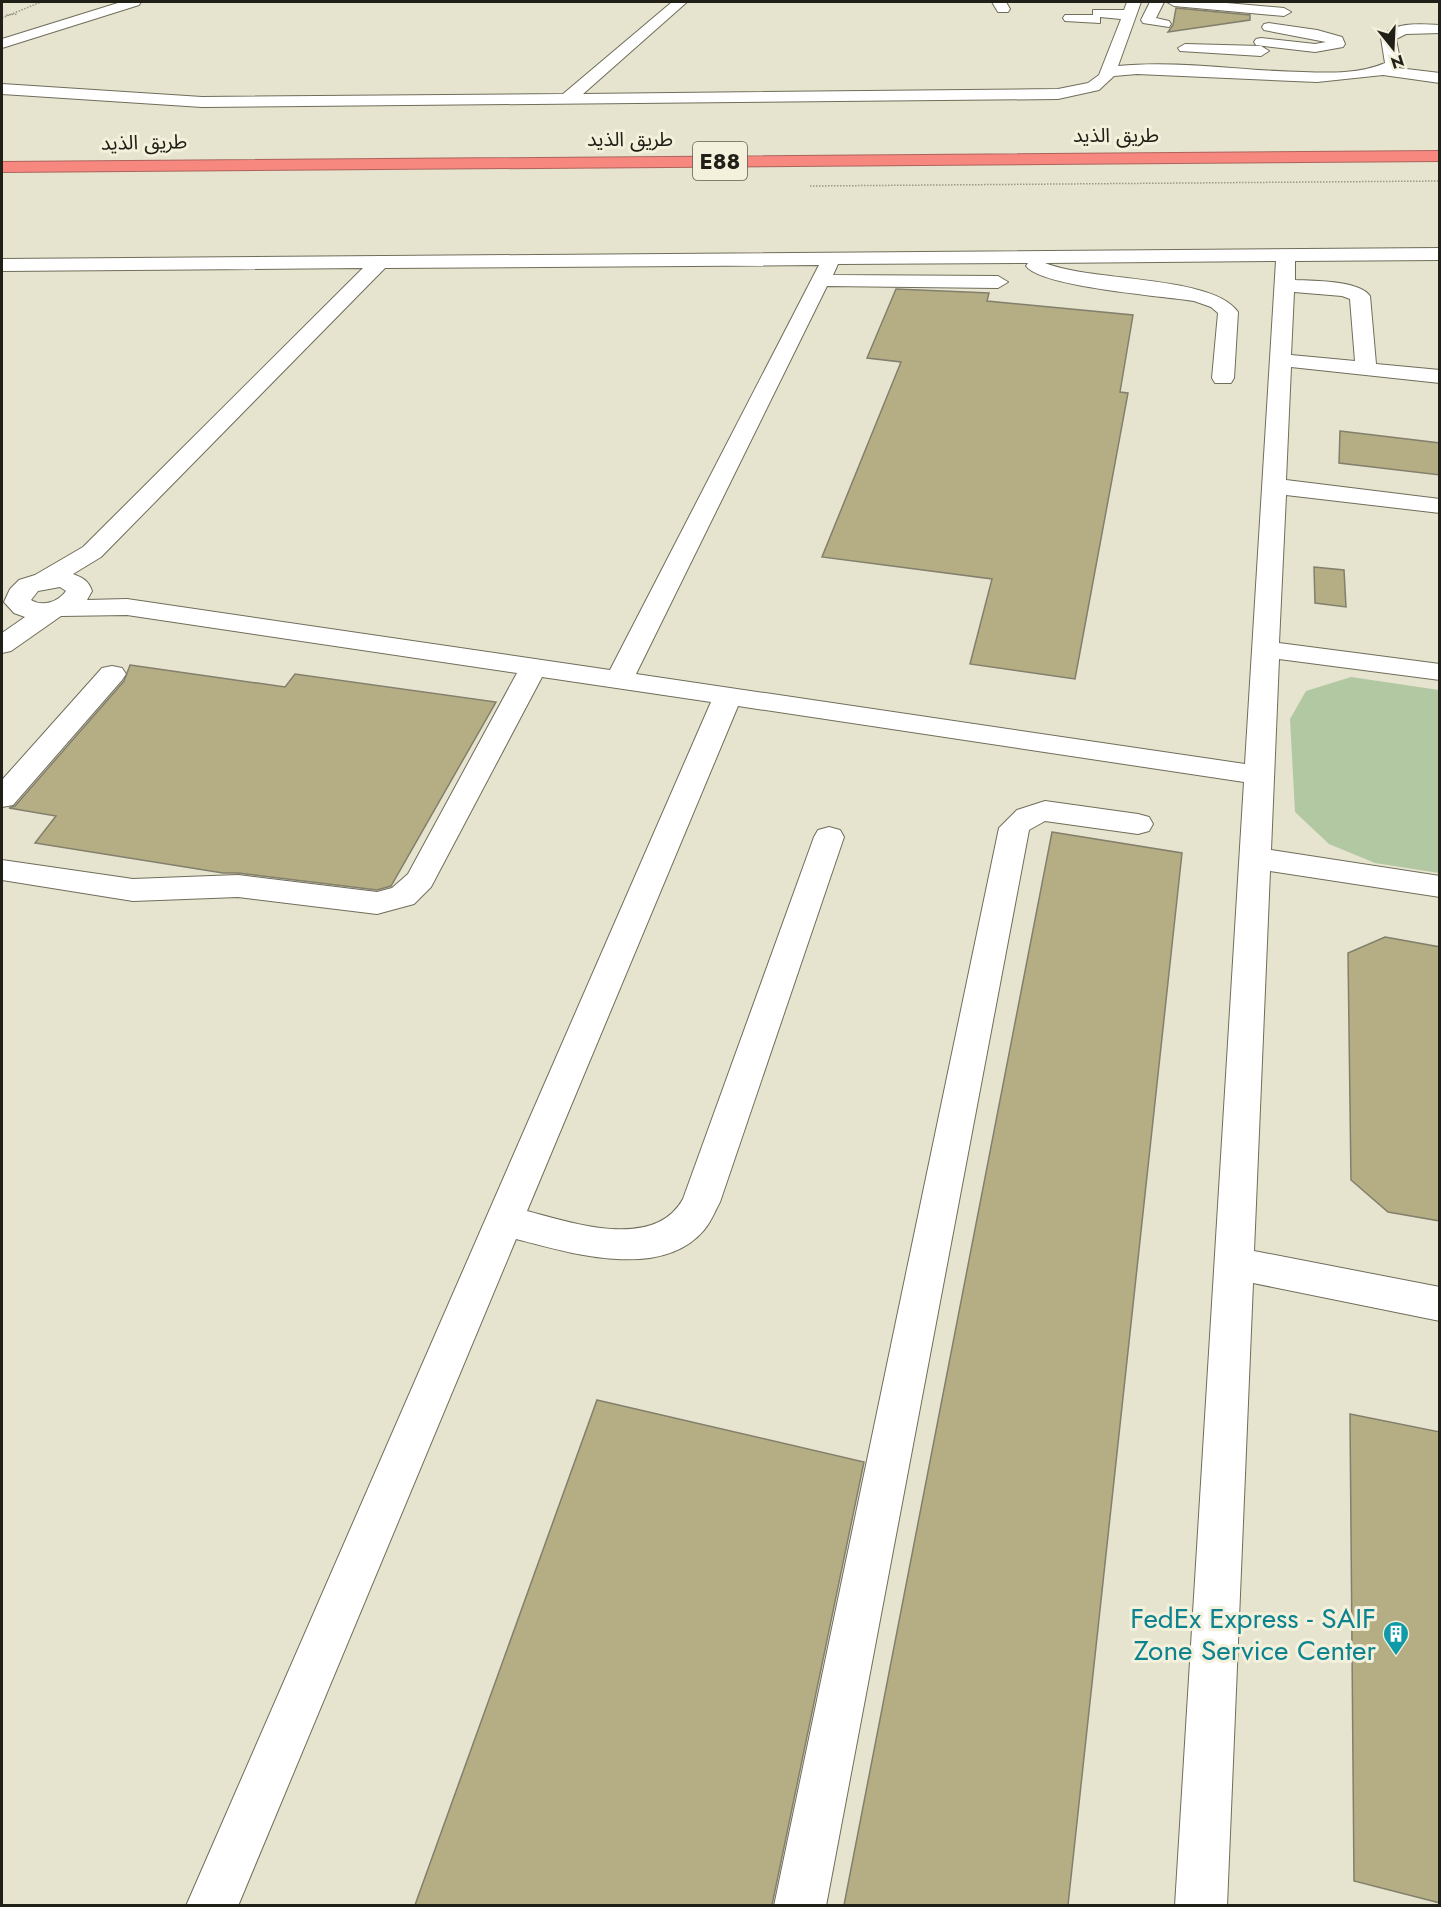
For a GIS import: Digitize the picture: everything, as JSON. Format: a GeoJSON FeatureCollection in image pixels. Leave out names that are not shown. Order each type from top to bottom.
{"type":"FeatureCollection","features":[{"type":"Feature","properties":{"kind":"highway","name":"طريق الذيد"},"geometry":{"type":"LineString","coordinates":[[2,167],[1440,156]]}},
{"type":"Feature","properties":{"kind":"highway","name":"طريق الذيد"},"geometry":{"type":"LineString","coordinates":[[2,181],[1440,170]]}},
{"type":"Feature","properties":{"kind":"street"},"geometry":{"type":"LineString","coordinates":[[2,45],[46,16],[92,2]]}},
{"type":"Feature","properties":{"kind":"street"},"geometry":{"type":"LineString","coordinates":[[2,30],[22,32],[69,23],[134,2]]}},
{"type":"Feature","properties":{"kind":"street"},"geometry":{"type":"LineString","coordinates":[[567,99],[680,2]]}},
{"type":"Feature","properties":{"kind":"street"},"geometry":{"type":"LineString","coordinates":[[1157,2],[1148,20],[1164,24]]}},
{"type":"Feature","properties":{"kind":"street"},"geometry":{"type":"LineString","coordinates":[[1174,2],[1283,11]]}},
{"type":"Feature","properties":{"kind":"street"},"geometry":{"type":"LineString","coordinates":[[2,89],[202,102],[1047,95],[1093,87],[1103,81],[1131,8]]}},
{"type":"Feature","properties":{"kind":"street"},"geometry":{"type":"LineString","coordinates":[[1071,18],[1096,18],[1131,8]]}},
{"type":"Feature","properties":{"kind":"street"},"geometry":{"type":"LineString","coordinates":[[1262,52],[1269,27],[1283,11]]}},
{"type":"Feature","properties":{"kind":"street"},"geometry":{"type":"LineString","coordinates":[[46,16],[46,20],[52,22],[69,23]]}},
{"type":"Feature","properties":{"kind":"street"},"geometry":{"type":"LineString","coordinates":[[1185,48],[1262,52],[1321,48],[1338,44],[1336,40],[1329,37],[1269,27]]}},
{"type":"Feature","properties":{"kind":"street"},"geometry":{"type":"LineString","coordinates":[[1384,71],[1394,63],[1388,38],[1393,34],[1410,30],[1440,29]]}},
{"type":"Feature","properties":{"kind":"street"},"geometry":{"type":"LineString","coordinates":[[1110,65],[1152,69],[1337,76],[1384,71],[1440,78]]}},
{"type":"Feature","properties":{"kind":"street"},"geometry":{"type":"LineString","coordinates":[[2,265],[1027,257],[1285,270],[1440,254]]}},
{"type":"Feature","properties":{"kind":"street"},"geometry":{"type":"LineString","coordinates":[[1027,257],[1039,269],[1065,278],[1198,296],[1220,302],[1228,312],[1223,378]]}},
{"type":"Feature","properties":{"kind":"street"},"geometry":{"type":"LineString","coordinates":[[619,680],[831,259]]}},
{"type":"Feature","properties":{"kind":"street"},"geometry":{"type":"LineString","coordinates":[[2,644],[13,625],[20,591],[92,552],[380,262]]}},
{"type":"Feature","properties":{"kind":"street"},"geometry":{"type":"LineString","coordinates":[[1201,1905],[1285,270]]}},
{"type":"Feature","properties":{"kind":"street"},"geometry":{"type":"LineString","coordinates":[[1285,270],[1360,296],[1366,369]]}},
{"type":"Feature","properties":{"kind":"street"},"geometry":{"type":"LineString","coordinates":[[819,281],[998,282]]}},
{"type":"Feature","properties":{"kind":"street"},"geometry":{"type":"LineString","coordinates":[[1281,360],[1440,377]]}},
{"type":"Feature","properties":{"kind":"street"},"geometry":{"type":"LineString","coordinates":[[1274,486],[1440,506]]}},
{"type":"Feature","properties":{"kind":"street"},"geometry":{"type":"LineString","coordinates":[[2,644],[78,596],[77,586],[92,552]]}},
{"type":"Feature","properties":{"kind":"street"},"geometry":{"type":"LineString","coordinates":[[20,591],[64,579],[127,607]]}},
{"type":"Feature","properties":{"kind":"street"},"geometry":{"type":"LineString","coordinates":[[20,591],[33,611],[127,607],[1259,775]]}},
{"type":"Feature","properties":{"kind":"street"},"geometry":{"type":"LineString","coordinates":[[1266,649],[1440,672]]}},
{"type":"Feature","properties":{"kind":"street"},"geometry":{"type":"LineString","coordinates":[[2,870],[133,890],[238,886],[364,903],[391,901],[413,889],[420,880],[534,667]]}},
{"type":"Feature","properties":{"kind":"street"},"geometry":{"type":"LineString","coordinates":[[2,798],[111,674]]}},
{"type":"Feature","properties":{"kind":"street"},"geometry":{"type":"LineString","coordinates":[[212,1905],[728,696]]}},
{"type":"Feature","properties":{"kind":"street"},"geometry":{"type":"LineString","coordinates":[[800,1905],[1014,828],[1020,820],[1031,814],[1045,811],[1138,824]]}},
{"type":"Feature","properties":{"kind":"street"},"geometry":{"type":"LineString","coordinates":[[504,1221],[610,1244],[639,1245],[666,1237],[688,1222],[701,1202],[829,837]]}},
{"type":"Feature","properties":{"kind":"street"},"geometry":{"type":"LineString","coordinates":[[1255,858],[1440,887]]}},
{"type":"Feature","properties":{"kind":"street"},"geometry":{"type":"LineString","coordinates":[[1234,1263],[1440,1304]]}},
{"type":"Feature","properties":{"kind":"path"},"geometry":{"type":"LineString","coordinates":[[2,18],[41,2]]}},
{"type":"Feature","properties":{"kind":"path"},"geometry":{"type":"LineString","coordinates":[[810,186],[1440,181]]}},
{"type":"Feature","properties":{"kind":"green space"},"geometry":{"type":"Polygon","coordinates":[[[1351,677],[1439,690],[1439,873],[1375,863],[1329,844],[1295,812],[1290,719],[1306,691],[1351,677]]]}},
{"type":"Feature","properties":{"kind":"building"},"geometry":{"type":"Polygon","coordinates":[[[1176,8],[1250,15],[1250,20],[1168,32],[1173,25],[1176,8]]]}},
{"type":"Feature","properties":{"kind":"building"},"geometry":{"type":"Polygon","coordinates":[[[896,289],[989,293],[987,301],[1133,315],[1120,392],[1128,393],[1075,679],[970,664],[992,579],[822,557],[901,362],[867,358],[896,289]]]}},
{"type":"Feature","properties":{"kind":"building"},"geometry":{"type":"Polygon","coordinates":[[[1340,431],[1440,443],[1440,475],[1339,463],[1340,431]]]}},
{"type":"Feature","properties":{"kind":"building"},"geometry":{"type":"Polygon","coordinates":[[[1314,567],[1344,570],[1346,607],[1315,603],[1314,567]]]}},
{"type":"Feature","properties":{"kind":"building"},"geometry":{"type":"Polygon","coordinates":[[[130,665],[285,687],[295,674],[496,702],[391,886],[377,890],[223,873],[35,843],[56,816],[9,808],[15,806],[124,681],[130,665]]]}},
{"type":"Feature","properties":{"kind":"building"},"geometry":{"type":"Polygon","coordinates":[[[1052,832],[1182,853],[1068,1905],[844,1905],[1052,832]]]}},
{"type":"Feature","properties":{"kind":"building"},"geometry":{"type":"Polygon","coordinates":[[[1385,937],[1440,947],[1440,1221],[1388,1212],[1351,1180],[1348,953],[1385,937]]]}},
{"type":"Feature","properties":{"kind":"building"},"geometry":{"type":"Polygon","coordinates":[[[597,1400],[864,1462],[772,1905],[415,1905],[597,1400]]]}},
{"type":"Feature","properties":{"kind":"building","name":"FedEx Express - SAIF Zone Service Center"},"geometry":{"type":"Polygon","coordinates":[[[1350,1414],[1440,1432],[1440,1903],[1354,1881],[1350,1414]]]}},
{"type":"Feature","properties":{"kind":"place","name":"FedEx Express - SAIF Zone Service Center"},"geometry":{"type":"Point","coordinates":[1396,1657]}}]}
